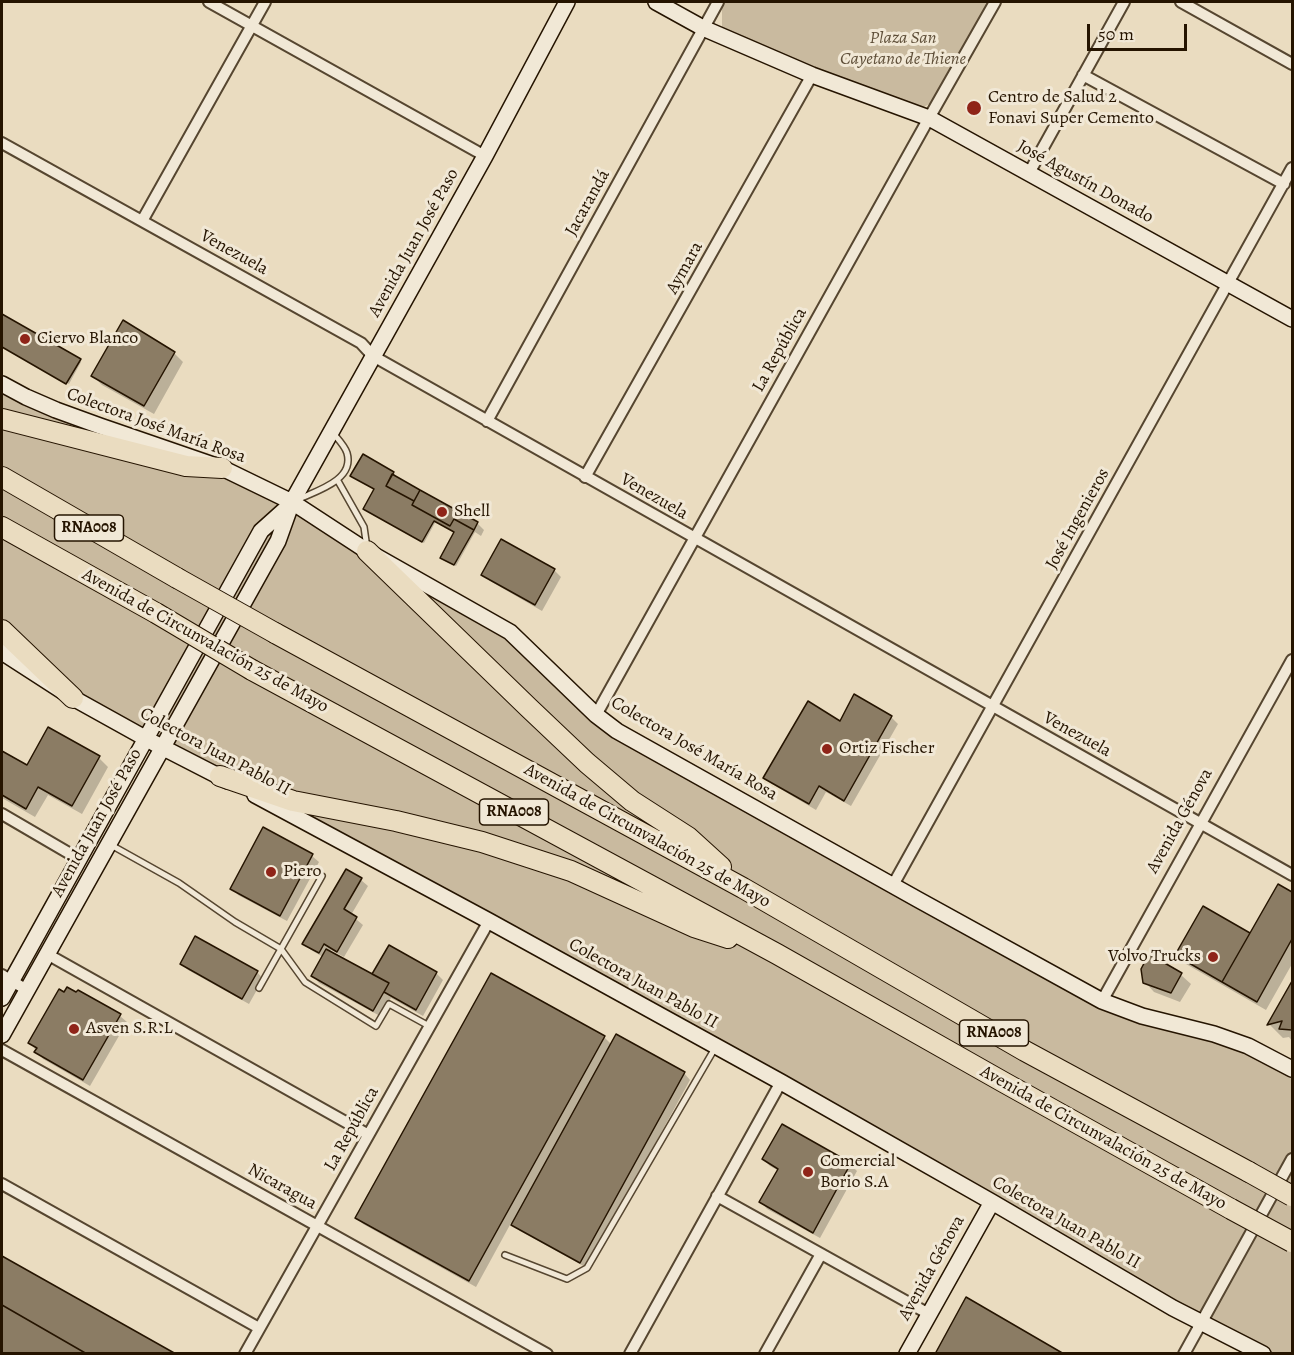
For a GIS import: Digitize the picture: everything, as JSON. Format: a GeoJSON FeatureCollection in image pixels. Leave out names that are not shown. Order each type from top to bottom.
{"type":"FeatureCollection","features":[{"type":"Feature","properties":{"kind":"highway"},"geometry":{"type":"LineString","coordinates":[[2,419],[186,466],[222,468]]}},
{"type":"Feature","properties":{"kind":"highway","name":"Avenida de Circunvalación 25 de Mayo"},"geometry":{"type":"LineString","coordinates":[[2,477],[275,633],[742,888],[1025,1051],[1293,1196]]}},
{"type":"Feature","properties":{"kind":"highway","name":"Avenida de Circunvalación 25 de Mayo"},"geometry":{"type":"LineString","coordinates":[[2,526],[252,670],[777,954],[1293,1242]]}},
{"type":"Feature","properties":{"kind":"highway"},"geometry":{"type":"LineString","coordinates":[[367,551],[587,763],[632,801],[688,837],[742,888]]}},
{"type":"Feature","properties":{"kind":"highway"},"geometry":{"type":"LineString","coordinates":[[2,630],[73,698]]}},
{"type":"Feature","properties":{"kind":"highway"},"geometry":{"type":"LineString","coordinates":[[220,776],[293,801],[396,821],[482,842],[571,871],[694,927],[777,954]]}},
{"type":"Feature","properties":{"kind":"main road","name":"Avenida Juan José Paso"},"geometry":{"type":"LineString","coordinates":[[2,1035],[278,541],[292,502],[485,156],[567,2]]}},
{"type":"Feature","properties":{"kind":"main road","name":"José Agustín Donado"},"geometry":{"type":"LineString","coordinates":[[656,2],[703,28],[813,75],[929,118],[1293,319]]}},
{"type":"Feature","properties":{"kind":"main road","name":"Colectora José María Rosa"},"geometry":{"type":"LineString","coordinates":[[2,384],[56,410],[222,468],[292,502],[367,551],[510,632],[596,715],[617,730],[1102,1001],[1142,1016],[1214,1034],[1248,1046],[1293,1069]]}},
{"type":"Feature","properties":{"kind":"main road","name":"Avenida Juan José Paso"},"geometry":{"type":"LineString","coordinates":[[2,998],[6,978],[79,859],[261,531],[292,502]]}},
{"type":"Feature","properties":{"kind":"main road","name":"Colectora Juan Pablo II"},"geometry":{"type":"LineString","coordinates":[[2,652],[73,698],[489,921],[780,1082],[1173,1308],[1263,1353]]}},
{"type":"Feature","properties":{"kind":"main road","name":"Avenida Génova"},"geometry":{"type":"LineString","coordinates":[[907,1353],[992,1202]]}},
{"type":"Feature","properties":{"kind":"street"},"geometry":{"type":"LineString","coordinates":[[209,2],[485,156]]}},
{"type":"Feature","properties":{"kind":"street"},"geometry":{"type":"LineString","coordinates":[[142,221],[265,2]]}},
{"type":"Feature","properties":{"kind":"street","name":"Jacarandá"},"geometry":{"type":"LineString","coordinates":[[487,421],[718,2]]}},
{"type":"Feature","properties":{"kind":"street","name":"La República"},"geometry":{"type":"LineString","coordinates":[[596,715],[995,2]]}},
{"type":"Feature","properties":{"kind":"street"},"geometry":{"type":"LineString","coordinates":[[1029,173],[1124,2]]}},
{"type":"Feature","properties":{"kind":"street"},"geometry":{"type":"LineString","coordinates":[[1181,2],[1293,64]]}},
{"type":"Feature","properties":{"kind":"street","name":"Aymara"},"geometry":{"type":"LineString","coordinates":[[585,477],[813,75]]}},
{"type":"Feature","properties":{"kind":"street"},"geometry":{"type":"LineString","coordinates":[[1083,75],[1284,184]]}},
{"type":"Feature","properties":{"kind":"street","name":"Venezuela"},"geometry":{"type":"LineString","coordinates":[[2,143],[361,343],[373,356],[1293,875]]}},
{"type":"Feature","properties":{"kind":"street","name":"José Ingenieros"},"geometry":{"type":"LineString","coordinates":[[893,885],[1293,168]]}},
{"type":"Feature","properties":{"kind":"street","name":"Avenida Génova"},"geometry":{"type":"LineString","coordinates":[[1102,1001],[1293,660]]}},
{"type":"Feature","properties":{"kind":"street"},"geometry":{"type":"LineString","coordinates":[[2,814],[79,859]]}},
{"type":"Feature","properties":{"kind":"street","name":"La República"},"geometry":{"type":"LineString","coordinates":[[245,1353],[489,921]]}},
{"type":"Feature","properties":{"kind":"street"},"geometry":{"type":"LineString","coordinates":[[47,954],[368,1134]]}},
{"type":"Feature","properties":{"kind":"street"},"geometry":{"type":"LineString","coordinates":[[6,978],[27,990]]}},
{"type":"Feature","properties":{"kind":"street","name":"Nicaragua"},"geometry":{"type":"LineString","coordinates":[[2,1050],[547,1353]]}},
{"type":"Feature","properties":{"kind":"street"},"geometry":{"type":"LineString","coordinates":[[630,1353],[780,1082]]}},
{"type":"Feature","properties":{"kind":"street"},"geometry":{"type":"LineString","coordinates":[[1184,1353],[1293,1159]]}},
{"type":"Feature","properties":{"kind":"street"},"geometry":{"type":"LineString","coordinates":[[2,1184],[259,1328]]}},
{"type":"Feature","properties":{"kind":"street"},"geometry":{"type":"LineString","coordinates":[[717,1196],[929,1314]]}},
{"type":"Feature","properties":{"kind":"street"},"geometry":{"type":"LineString","coordinates":[[765,1353],[821,1254]]}},
{"type":"Feature","properties":{"kind":"lane"},"geometry":{"type":"LineString","coordinates":[[292,502],[338,482],[347,466],[347,453],[332,431]]}},
{"type":"Feature","properties":{"kind":"lane"},"geometry":{"type":"LineString","coordinates":[[338,482],[364,527],[367,551]]}},
{"type":"Feature","properties":{"kind":"lane"},"geometry":{"type":"LineString","coordinates":[[108,844],[180,883],[235,922],[281,949],[305,982],[376,1026],[388,1004],[429,1026]]}},
{"type":"Feature","properties":{"kind":"lane"},"geometry":{"type":"LineString","coordinates":[[260,988],[322,876]]}},
{"type":"Feature","properties":{"kind":"lane"},"geometry":{"type":"LineString","coordinates":[[505,1255],[567,1279],[586,1268],[716,1046]]}},
{"type":"Feature","properties":{"kind":"green space","name":"Plaza San Cayetano de Thiene"},"geometry":{"type":"Polygon","coordinates":[[[724,2],[990,2],[931,103],[922,108],[817,69],[722,28],[724,2]]]}},
{"type":"Feature","properties":{"kind":"green space"},"geometry":{"type":"Polygon","coordinates":[[[2,384],[222,468],[510,632],[596,715],[1102,1001],[1292,1069],[1292,1353],[1263,1353],[2,652],[2,384]]]}},
{"type":"Feature","properties":{"kind":"building"},"geometry":{"type":"Polygon","coordinates":[[[2,314],[81,359],[66,384],[2,347],[2,314]]]}},
{"type":"Feature","properties":{"kind":"building"},"geometry":{"type":"Polygon","coordinates":[[[123,320],[175,352],[144,406],[91,376],[123,320]]]}},
{"type":"Feature","properties":{"kind":"building"},"geometry":{"type":"Polygon","coordinates":[[[363,454],[394,472],[386,486],[414,501],[412,505],[450,526],[454,519],[474,530],[454,565],[440,558],[454,532],[434,521],[422,542],[363,509],[374,489],[350,476],[363,454]]]}},
{"type":"Feature","properties":{"kind":"building","name":"Shell"},"geometry":{"type":"Polygon","coordinates":[[[392,474],[420,490],[414,501],[386,486],[392,474]]]}},
{"type":"Feature","properties":{"kind":"building","name":"Shell"},"geometry":{"type":"Polygon","coordinates":[[[420,490],[478,522],[474,530],[454,519],[450,526],[412,505],[420,490]]]}},
{"type":"Feature","properties":{"kind":"building"},"geometry":{"type":"Polygon","coordinates":[[[501,539],[555,569],[535,605],[481,575],[501,539]]]}},
{"type":"Feature","properties":{"kind":"building","name":"Ortiz Fischer"},"geometry":{"type":"Polygon","coordinates":[[[854,694],[892,716],[844,801],[819,786],[809,804],[763,778],[808,701],[840,721],[854,694]]]}},
{"type":"Feature","properties":{"kind":"building"},"geometry":{"type":"Polygon","coordinates":[[[48,727],[100,756],[72,806],[38,787],[26,809],[2,795],[2,751],[27,765],[48,727]]]}},
{"type":"Feature","properties":{"kind":"building","name":"Piero"},"geometry":{"type":"Polygon","coordinates":[[[263,827],[313,854],[280,916],[230,889],[263,827]]]}},
{"type":"Feature","properties":{"kind":"building"},"geometry":{"type":"Polygon","coordinates":[[[346,869],[362,878],[344,909],[357,917],[337,952],[324,944],[319,953],[302,944],[346,869]]]}},
{"type":"Feature","properties":{"kind":"building"},"geometry":{"type":"Polygon","coordinates":[[[1278,884],[1292,892],[1292,939],[1257,1002],[1222,982],[1278,884]]]}},
{"type":"Feature","properties":{"kind":"building"},"geometry":{"type":"Polygon","coordinates":[[[1203,906],[1250,933],[1222,982],[1175,955],[1203,906]]]}},
{"type":"Feature","properties":{"kind":"building"},"geometry":{"type":"Polygon","coordinates":[[[195,936],[258,971],[242,999],[180,964],[195,936]]]}},
{"type":"Feature","properties":{"kind":"building"},"geometry":{"type":"Polygon","coordinates":[[[389,945],[437,972],[416,1010],[384,992],[389,983],[372,974],[389,945]]]}},
{"type":"Feature","properties":{"kind":"building"},"geometry":{"type":"Polygon","coordinates":[[[326,949],[389,983],[373,1011],[311,976],[326,949]]]}},
{"type":"Feature","properties":{"kind":"building"},"geometry":{"type":"Polygon","coordinates":[[[1149,954],[1182,973],[1171,993],[1143,983],[1141,969],[1149,954]]]}},
{"type":"Feature","properties":{"kind":"building"},"geometry":{"type":"Polygon","coordinates":[[[491,973],[605,1036],[469,1281],[355,1218],[491,973]]]}},
{"type":"Feature","properties":{"kind":"building"},"geometry":{"type":"Polygon","coordinates":[[[1292,981],[1292,1030],[1279,1029],[1282,1021],[1267,1025],[1292,981]]]}},
{"type":"Feature","properties":{"kind":"building","name":"Asven S.R.L"},"geometry":{"type":"Polygon","coordinates":[[[67,987],[76,992],[78,990],[121,1014],[83,1080],[34,1052],[37,1048],[28,1043],[59,989],[64,992],[67,987]]]}},
{"type":"Feature","properties":{"kind":"building"},"geometry":{"type":"Polygon","coordinates":[[[616,1034],[685,1072],[580,1263],[511,1225],[616,1034]]]}},
{"type":"Feature","properties":{"kind":"building"},"geometry":{"type":"Polygon","coordinates":[[[782,1124],[851,1163],[813,1233],[759,1202],[778,1169],[762,1159],[782,1124]]]}},
{"type":"Feature","properties":{"kind":"building"},"geometry":{"type":"Polygon","coordinates":[[[2,1256],[176,1354],[87,1354],[2,1305],[2,1256]]]}},
{"type":"Feature","properties":{"kind":"building"},"geometry":{"type":"Polygon","coordinates":[[[966,1297],[1064,1354],[935,1354],[966,1297]]]}},
{"type":"Feature","properties":{"kind":"building"},"geometry":{"type":"Polygon","coordinates":[[[2,1305],[87,1354],[2,1354],[2,1305]]]}},
{"type":"Feature","properties":{"kind":"place","name":"Centro de Salud 2 Fonavi Super Cemento"},"geometry":{"type":"Point","coordinates":[974,108]}},
{"type":"Feature","properties":{"kind":"place","name":"Ciervo Blanco"},"geometry":{"type":"Point","coordinates":[25,339]}},
{"type":"Feature","properties":{"kind":"place","name":"Shell"},"geometry":{"type":"Point","coordinates":[442,512]}},
{"type":"Feature","properties":{"kind":"place","name":"Ortiz Fischer"},"geometry":{"type":"Point","coordinates":[827,749]}},
{"type":"Feature","properties":{"kind":"place","name":"Piero"},"geometry":{"type":"Point","coordinates":[271,872]}},
{"type":"Feature","properties":{"kind":"place","name":"Volvo Trucks"},"geometry":{"type":"Point","coordinates":[1213,957]}},
{"type":"Feature","properties":{"kind":"place","name":"Asven S.R.L"},"geometry":{"type":"Point","coordinates":[74,1029]}},
{"type":"Feature","properties":{"kind":"place","name":"Comercial Borio S.A"},"geometry":{"type":"Point","coordinates":[808,1172]}}]}
